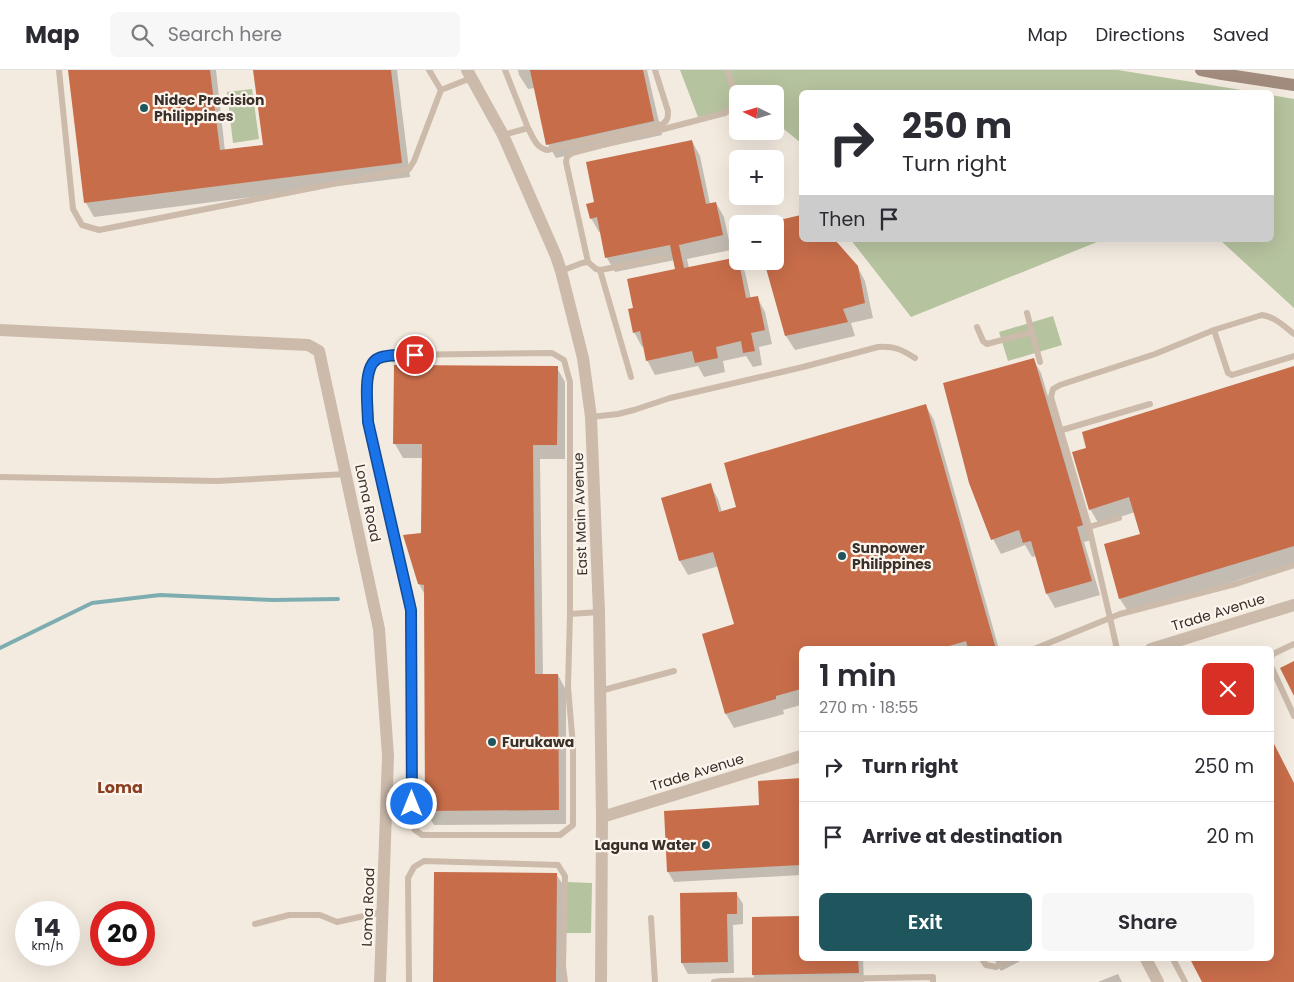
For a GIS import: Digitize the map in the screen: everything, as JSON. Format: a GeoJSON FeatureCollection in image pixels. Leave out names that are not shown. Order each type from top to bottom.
{"type":"FeatureCollection","features":[{"type":"Feature","properties":{"kind":"main road"},"geometry":{"type":"LineString","coordinates":[[1201,70],[1294,85]]}},
{"type":"Feature","properties":{"kind":"street","name":"East Main Avenue"},"geometry":{"type":"LineString","coordinates":[[469,74],[503,135],[556,256],[583,358],[591,417],[599,612],[602,817],[601,982]]}},
{"type":"Feature","properties":{"kind":"street","name":"Loma Road"},"geometry":{"type":"LineString","coordinates":[[0,330],[308,345],[319,351],[379,629],[388,756],[380,982]]}},
{"type":"Feature","properties":{"kind":"street","name":"Trade Avenue"},"geometry":{"type":"LineString","coordinates":[[1161,646],[1294,605]]}},
{"type":"Feature","properties":{"kind":"street","name":"Trade Avenue"},"geometry":{"type":"LineString","coordinates":[[602,817],[799,757]]}},
{"type":"Feature","properties":{"kind":"street"},"geometry":{"type":"LineString","coordinates":[[1147,961],[1158,982]]}},
{"type":"Feature","properties":{"kind":"lane"},"geometry":{"type":"LineString","coordinates":[[59,70],[73,209],[82,226],[99,230],[409,169],[441,90],[469,74]]}},
{"type":"Feature","properties":{"kind":"lane"},"geometry":{"type":"LineString","coordinates":[[429,70],[441,90]]}},
{"type":"Feature","properties":{"kind":"lane"},"geometry":{"type":"LineString","coordinates":[[505,70],[528,128],[538,145],[542,149],[547,150],[663,124],[667,121],[668,111],[655,70]]}},
{"type":"Feature","properties":{"kind":"lane"},"geometry":{"type":"LineString","coordinates":[[664,258],[600,270],[588,262],[566,162],[567,157],[572,153],[725,113],[733,107],[735,97],[728,70]]}},
{"type":"Feature","properties":{"kind":"lane"},"geometry":{"type":"LineString","coordinates":[[503,135],[528,128]]}},
{"type":"Feature","properties":{"kind":"lane"},"geometry":{"type":"LineString","coordinates":[[561,271],[588,262]]}},
{"type":"Feature","properties":{"kind":"lane"},"geometry":{"type":"LineString","coordinates":[[600,270],[631,377]]}},
{"type":"Feature","properties":{"kind":"lane"},"geometry":{"type":"LineString","coordinates":[[1027,313],[1040,362]]}},
{"type":"Feature","properties":{"kind":"lane"},"geometry":{"type":"LineString","coordinates":[[1116,646],[1089,527],[1051,397],[1053,389],[1060,385],[1155,354],[1214,330],[1262,315],[1274,318],[1294,334]]}},
{"type":"Feature","properties":{"kind":"lane"},"geometry":{"type":"LineString","coordinates":[[977,327],[983,341],[987,344],[1032,332]]}},
{"type":"Feature","properties":{"kind":"lane"},"geometry":{"type":"LineString","coordinates":[[1214,330],[1228,373],[1232,375],[1294,356]]}},
{"type":"Feature","properties":{"kind":"lane"},"geometry":{"type":"LineString","coordinates":[[591,417],[618,414],[670,398],[803,367],[878,347],[890,346],[902,350],[915,358]]}},
{"type":"Feature","properties":{"kind":"lane"},"geometry":{"type":"LineString","coordinates":[[552,353],[564,360],[570,382],[570,614],[568,687],[573,746],[573,825],[560,835],[422,835],[412,823],[411,610],[368,422],[368,372],[370,365],[377,359],[395,355],[552,353]]}},
{"type":"Feature","properties":{"kind":"lane"},"geometry":{"type":"LineString","coordinates":[[1062,430],[1150,404]]}},
{"type":"Feature","properties":{"kind":"lane"},"geometry":{"type":"LineString","coordinates":[[0,476],[217,481],[347,474]]}},
{"type":"Feature","properties":{"kind":"lane"},"geometry":{"type":"LineString","coordinates":[[1089,527],[1119,518]]}},
{"type":"Feature","properties":{"kind":"lane"},"geometry":{"type":"LineString","coordinates":[[1041,646],[1120,614],[1239,583],[1294,565]]}},
{"type":"Feature","properties":{"kind":"lane"},"geometry":{"type":"LineString","coordinates":[[570,614],[599,612]]}},
{"type":"Feature","properties":{"kind":"lane"},"geometry":{"type":"LineString","coordinates":[[1274,654],[1294,644]]}},
{"type":"Feature","properties":{"kind":"lane"},"geometry":{"type":"LineString","coordinates":[[600,691],[674,671]]}},
{"type":"Feature","properties":{"kind":"lane"},"geometry":{"type":"LineString","coordinates":[[1274,673],[1294,716]]}},
{"type":"Feature","properties":{"kind":"lane"},"geometry":{"type":"LineString","coordinates":[[409,982],[408,878],[414,867],[424,861],[558,865],[566,876],[563,966],[565,982]]}},
{"type":"Feature","properties":{"kind":"lane"},"geometry":{"type":"LineString","coordinates":[[255,924],[289,915],[320,916],[336,922],[382,912]]}},
{"type":"Feature","properties":{"kind":"lane"},"geometry":{"type":"LineString","coordinates":[[651,918],[655,982]]}},
{"type":"Feature","properties":{"kind":"lane"},"geometry":{"type":"LineString","coordinates":[[983,961],[986,965],[996,967],[1008,961]]}},
{"type":"Feature","properties":{"kind":"lane"},"geometry":{"type":"LineString","coordinates":[[1174,961],[1186,982]]}},
{"type":"Feature","properties":{"kind":"lane"},"geometry":{"type":"LineString","coordinates":[[714,982],[932,977],[933,982]]}},
{"type":"Feature","properties":{"kind":"green space"},"geometry":{"type":"Polygon","coordinates":[[[680,70],[1118,70],[1242,90],[799,90],[799,141],[784,129],[784,85],[729,85],[729,111],[698,117],[680,70]]]}},
{"type":"Feature","properties":{"kind":"green space"},"geometry":{"type":"Polygon","coordinates":[[[252,89],[259,139],[233,143],[227,92],[252,89]]]}},
{"type":"Feature","properties":{"kind":"green space"},"geometry":{"type":"Polygon","coordinates":[[[1274,96],[1294,99],[1294,308],[1222,242],[1274,242],[1274,96]]]}},
{"type":"Feature","properties":{"kind":"green space"},"geometry":{"type":"Polygon","coordinates":[[[853,242],[1097,242],[911,317],[853,242]]]}},
{"type":"Feature","properties":{"kind":"green space"},"geometry":{"type":"Polygon","coordinates":[[[1053,316],[1062,345],[1008,361],[999,332],[1053,316]]]}},
{"type":"Feature","properties":{"kind":"green space"},"geometry":{"type":"Polygon","coordinates":[[[567,882],[592,883],[591,933],[566,933],[567,882]]]}},
{"type":"Feature","properties":{"kind":"building","name":"Nidec Precision Philippines"},"geometry":{"type":"Polygon","coordinates":[[[68,70],[210,70],[220,150],[263,145],[253,70],[391,70],[402,163],[84,203],[68,70]]]}},
{"type":"Feature","properties":{"kind":"building"},"geometry":{"type":"Polygon","coordinates":[[[530,70],[643,70],[654,121],[546,145],[530,70]]]}},
{"type":"Feature","properties":{"kind":"building"},"geometry":{"type":"Polygon","coordinates":[[[692,140],[706,204],[716,202],[723,235],[679,245],[684,268],[729,259],[729,270],[741,270],[746,298],[758,296],[765,330],[751,333],[755,351],[743,353],[741,341],[716,347],[718,358],[695,363],[692,351],[646,361],[640,331],[633,333],[628,309],[633,308],[627,279],[675,269],[670,245],[605,258],[597,217],[590,219],[586,204],[594,202],[586,162],[692,140]]]}},
{"type":"Feature","properties":{"kind":"building"},"geometry":{"type":"Polygon","coordinates":[[[799,215],[799,242],[837,242],[858,266],[865,303],[843,309],[848,322],[785,336],[767,270],[784,270],[784,219],[799,215]]]}},
{"type":"Feature","properties":{"kind":"building"},"geometry":{"type":"Polygon","coordinates":[[[1034,358],[1083,525],[1077,527],[1092,581],[1046,594],[1031,541],[1023,543],[1019,530],[991,540],[969,483],[943,383],[1034,358]]]}},
{"type":"Feature","properties":{"kind":"building"},"geometry":{"type":"Polygon","coordinates":[[[394,365],[558,366],[557,445],[533,445],[535,674],[558,674],[559,810],[425,811],[424,585],[418,584],[403,535],[421,533],[422,444],[393,444],[394,365]]]}},
{"type":"Feature","properties":{"kind":"building"},"geometry":{"type":"Polygon","coordinates":[[[1294,366],[1294,546],[1119,599],[1104,544],[1140,534],[1129,497],[1089,510],[1072,452],[1086,448],[1082,432],[1294,366]]]}},
{"type":"Feature","properties":{"kind":"building","name":"Sunpower Philippines"},"geometry":{"type":"Polygon","coordinates":[[[926,404],[995,646],[967,646],[966,641],[949,646],[799,646],[799,690],[776,696],[776,699],[725,714],[702,634],[734,624],[713,552],[679,561],[661,498],[711,483],[719,512],[736,507],[724,463],[926,404]]]}},
{"type":"Feature","properties":{"kind":"building"},"geometry":{"type":"Polygon","coordinates":[[[1294,661],[1294,696],[1280,668],[1294,661]]]}},
{"type":"Feature","properties":{"kind":"building"},"geometry":{"type":"Polygon","coordinates":[[[1274,744],[1294,783],[1294,982],[1202,982],[1191,961],[1274,961],[1274,744]]]}},
{"type":"Feature","properties":{"kind":"building","name":"Laguna Water"},"geometry":{"type":"Polygon","coordinates":[[[799,778],[799,865],[667,872],[664,811],[759,805],[758,781],[799,778]]]}},
{"type":"Feature","properties":{"kind":"building"},"geometry":{"type":"Polygon","coordinates":[[[434,872],[557,873],[556,982],[433,982],[434,872]]]}},
{"type":"Feature","properties":{"kind":"building"},"geometry":{"type":"Polygon","coordinates":[[[737,892],[737,914],[727,914],[728,962],[681,963],[680,893],[737,892]]]}},
{"type":"Feature","properties":{"kind":"building"},"geometry":{"type":"Polygon","coordinates":[[[799,916],[799,961],[858,961],[859,973],[752,975],[752,917],[799,916]]]}},
{"type":"Feature","properties":{"kind":"waterway"},"geometry":{"type":"LineString","coordinates":[[0,648],[92,603],[160,595],[273,600],[338,599]]}},
{"type":"Feature","properties":{"kind":"place","name":"Nidec Precision Philippines"},"geometry":{"type":"Point","coordinates":[144,108]}},
{"type":"Feature","properties":{"kind":"place","name":"Sunpower Philippines"},"geometry":{"type":"Point","coordinates":[842,556]}},
{"type":"Feature","properties":{"kind":"place","name":"Furukawa"},"geometry":{"type":"Point","coordinates":[492,742]}},
{"type":"Feature","properties":{"kind":"place","name":"Laguna Water"},"geometry":{"type":"Point","coordinates":[706,845]}},
{"type":"Feature","properties":{"kind":"district","name":"Loma"},"geometry":{"type":"Point","coordinates":[120,787]}},
{"type":"Feature","properties":{"kind":"route"},"geometry":{"type":"LineString","coordinates":[[412,804],[411,610],[368,422],[367,395],[368,372],[370,365],[377,359],[395,355],[415,355]]}}]}
